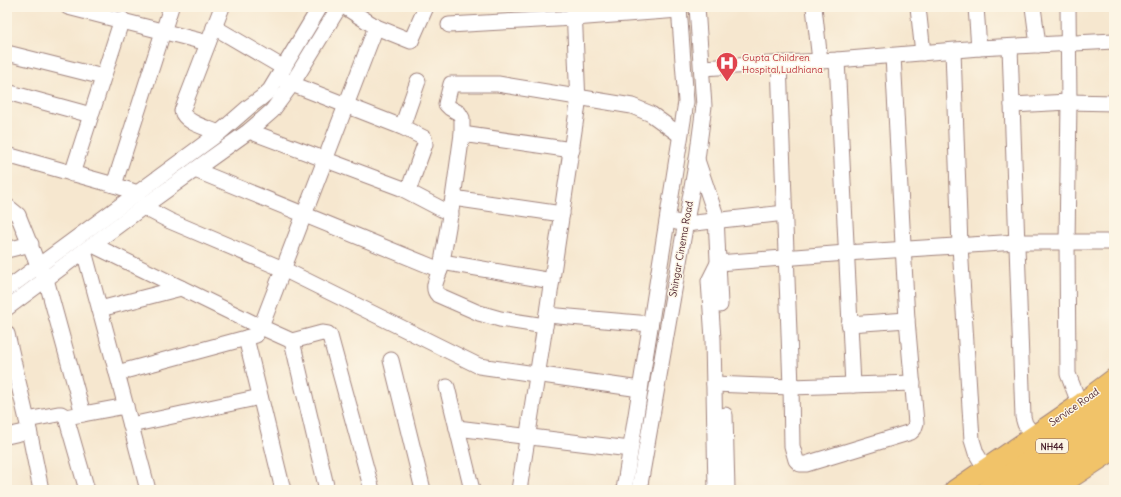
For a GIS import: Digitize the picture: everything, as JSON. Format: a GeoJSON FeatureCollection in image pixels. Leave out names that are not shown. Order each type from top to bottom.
{"type":"FeatureCollection","features":[{"type":"Feature","properties":{"kind":"highway","name":"NH44"},"geometry":{"type":"LineString","coordinates":[[989,490],[1114,402]]}},
{"type":"Feature","properties":{"kind":"highway","name":"NH44"},"geometry":{"type":"LineString","coordinates":[[1023,490],[1114,428]]}},
{"type":"Feature","properties":{"kind":"main road","name":"Service Road"},"geometry":{"type":"LineString","coordinates":[[954,490],[1081,403],[1114,378]]}},
{"type":"Feature","properties":{"kind":"main road"},"geometry":{"type":"LineString","coordinates":[[1063,487],[1114,450]]}},
{"type":"Feature","properties":{"kind":"street"},"geometry":{"type":"LineString","coordinates":[[68,7],[208,44]]}},
{"type":"Feature","properties":{"kind":"street"},"geometry":{"type":"LineString","coordinates":[[114,185],[171,7]]}},
{"type":"Feature","properties":{"kind":"street"},"geometry":{"type":"LineString","coordinates":[[219,133],[189,120],[183,115],[182,111],[222,7]]}},
{"type":"Feature","properties":{"kind":"street"},"geometry":{"type":"LineString","coordinates":[[7,289],[89,248],[140,200],[285,78],[339,7]]}},
{"type":"Feature","properties":{"kind":"street"},"geometry":{"type":"LineString","coordinates":[[344,7],[369,18],[411,41],[426,7]]}},
{"type":"Feature","properties":{"kind":"street","name":"Shingar Cinema Road"},"geometry":{"type":"LineString","coordinates":[[639,490],[686,224],[704,106],[697,7]]}},
{"type":"Feature","properties":{"kind":"street"},"geometry":{"type":"LineString","coordinates":[[814,7],[820,61]]}},
{"type":"Feature","properties":{"kind":"street"},"geometry":{"type":"LineString","coordinates":[[918,7],[923,53]]}},
{"type":"Feature","properties":{"kind":"street"},"geometry":{"type":"LineString","coordinates":[[976,7],[980,48]]}},
{"type":"Feature","properties":{"kind":"street"},"geometry":{"type":"LineString","coordinates":[[1033,7],[1038,45]]}},
{"type":"Feature","properties":{"kind":"street"},"geometry":{"type":"LineString","coordinates":[[1068,7],[1068,374],[1076,395],[1081,403]]}},
{"type":"Feature","properties":{"kind":"street"},"geometry":{"type":"LineString","coordinates":[[449,25],[574,13],[679,8]]}},
{"type":"Feature","properties":{"kind":"street","name":"Shingar Cinema Road"},"geometry":{"type":"LineString","coordinates":[[624,490],[686,102],[679,8]]}},
{"type":"Feature","properties":{"kind":"street"},"geometry":{"type":"LineString","coordinates":[[7,308],[42,271],[140,200],[195,170],[249,131],[272,111],[314,9]]}},
{"type":"Feature","properties":{"kind":"street"},"geometry":{"type":"LineString","coordinates":[[519,490],[538,375],[578,104],[574,13]]}},
{"type":"Feature","properties":{"kind":"street"},"geometry":{"type":"LineString","coordinates":[[117,373],[246,338],[266,329],[283,269],[345,106],[369,18]]}},
{"type":"Feature","properties":{"kind":"street"},"geometry":{"type":"LineString","coordinates":[[72,174],[121,20]]}},
{"type":"Feature","properties":{"kind":"street"},"geometry":{"type":"LineString","coordinates":[[214,26],[285,78],[345,106],[421,136],[425,141],[408,191]]}},
{"type":"Feature","properties":{"kind":"street"},"geometry":{"type":"LineString","coordinates":[[702,68],[837,60],[1010,46],[1114,42]]}},
{"type":"Feature","properties":{"kind":"street"},"geometry":{"type":"LineString","coordinates":[[1010,46],[1023,417],[1025,424],[1034,435]]}},
{"type":"Feature","properties":{"kind":"street"},"geometry":{"type":"LineString","coordinates":[[952,51],[960,246],[972,440],[976,453],[985,468]]}},
{"type":"Feature","properties":{"kind":"street"},"geometry":{"type":"LineString","coordinates":[[7,53],[103,77]]}},
{"type":"Feature","properties":{"kind":"street"},"geometry":{"type":"LineString","coordinates":[[779,64],[787,258],[792,446],[796,460],[800,464],[806,464],[911,432],[916,423],[907,320],[893,56]]}},
{"type":"Feature","properties":{"kind":"street"},"geometry":{"type":"LineString","coordinates":[[837,60],[853,385]]}},
{"type":"Feature","properties":{"kind":"street"},"geometry":{"type":"LineString","coordinates":[[402,128],[418,81]]}},
{"type":"Feature","properties":{"kind":"street"},"geometry":{"type":"LineString","coordinates":[[650,324],[500,319],[479,313],[438,295],[434,286],[441,266],[451,214],[462,134],[461,114],[446,104],[451,84],[498,84],[632,106],[641,109],[680,136]]}},
{"type":"Feature","properties":{"kind":"street"},"geometry":{"type":"LineString","coordinates":[[7,92],[91,115]]}},
{"type":"Feature","properties":{"kind":"street"},"geometry":{"type":"LineString","coordinates":[[1012,105],[1069,102],[1114,103]]}},
{"type":"Feature","properties":{"kind":"street"},"geometry":{"type":"LineString","coordinates":[[249,131],[408,191],[451,214]]}},
{"type":"Feature","properties":{"kind":"street"},"geometry":{"type":"LineString","coordinates":[[462,134],[572,150]]}},
{"type":"Feature","properties":{"kind":"street"},"geometry":{"type":"LineString","coordinates":[[7,155],[114,185],[140,200],[170,221],[283,269],[480,366],[640,389]]}},
{"type":"Feature","properties":{"kind":"street"},"geometry":{"type":"LineString","coordinates":[[697,159],[713,205],[710,221],[718,263],[719,384],[716,490]]}},
{"type":"Feature","properties":{"kind":"street"},"geometry":{"type":"LineString","coordinates":[[195,170],[303,216],[441,266],[552,281]]}},
{"type":"Feature","properties":{"kind":"street"},"geometry":{"type":"LineString","coordinates":[[453,198],[562,214]]}},
{"type":"Feature","properties":{"kind":"street"},"geometry":{"type":"LineString","coordinates":[[7,206],[18,215],[42,271],[82,414]]}},
{"type":"Feature","properties":{"kind":"street"},"geometry":{"type":"LineString","coordinates":[[667,221],[686,224],[785,214]]}},
{"type":"Feature","properties":{"kind":"street"},"geometry":{"type":"LineString","coordinates":[[718,263],[1017,242],[1114,242]]}},
{"type":"Feature","properties":{"kind":"street"},"geometry":{"type":"LineString","coordinates":[[7,250],[31,244]]}},
{"type":"Feature","properties":{"kind":"street"},"geometry":{"type":"LineString","coordinates":[[89,248],[181,288],[292,341],[322,333],[328,334],[330,336],[372,490]]}},
{"type":"Feature","properties":{"kind":"street"},"geometry":{"type":"LineString","coordinates":[[89,248],[100,309],[148,490]]}},
{"type":"Feature","properties":{"kind":"street"},"geometry":{"type":"LineString","coordinates":[[100,309],[181,288]]}},
{"type":"Feature","properties":{"kind":"street"},"geometry":{"type":"LineString","coordinates":[[849,324],[907,320]]}},
{"type":"Feature","properties":{"kind":"street"},"geometry":{"type":"LineString","coordinates":[[7,334],[41,490]]}},
{"type":"Feature","properties":{"kind":"street"},"geometry":{"type":"LineString","coordinates":[[246,338],[283,490]]}},
{"type":"Feature","properties":{"kind":"street"},"geometry":{"type":"LineString","coordinates":[[292,341],[327,490]]}},
{"type":"Feature","properties":{"kind":"street"},"geometry":{"type":"LineString","coordinates":[[391,360],[423,490]]}},
{"type":"Feature","properties":{"kind":"street"},"geometry":{"type":"LineString","coordinates":[[719,384],[791,386],[913,383]]}},
{"type":"Feature","properties":{"kind":"street"},"geometry":{"type":"LineString","coordinates":[[719,384],[727,490]]}},
{"type":"Feature","properties":{"kind":"street"},"geometry":{"type":"LineString","coordinates":[[447,387],[472,490]]}},
{"type":"Feature","properties":{"kind":"street"},"geometry":{"type":"LineString","coordinates":[[131,425],[260,397]]}},
{"type":"Feature","properties":{"kind":"street"},"geometry":{"type":"LineString","coordinates":[[7,436],[58,414],[66,417],[126,406]]}},
{"type":"Feature","properties":{"kind":"street"},"geometry":{"type":"LineString","coordinates":[[66,417],[87,490]]}},
{"type":"Feature","properties":{"kind":"street"},"geometry":{"type":"LineString","coordinates":[[457,428],[630,449]]}},
{"type":"Feature","properties":{"kind":"place","name":"Gupta Children Hospital,Ludhiana"},"geometry":{"type":"Point","coordinates":[727,82]}}]}
